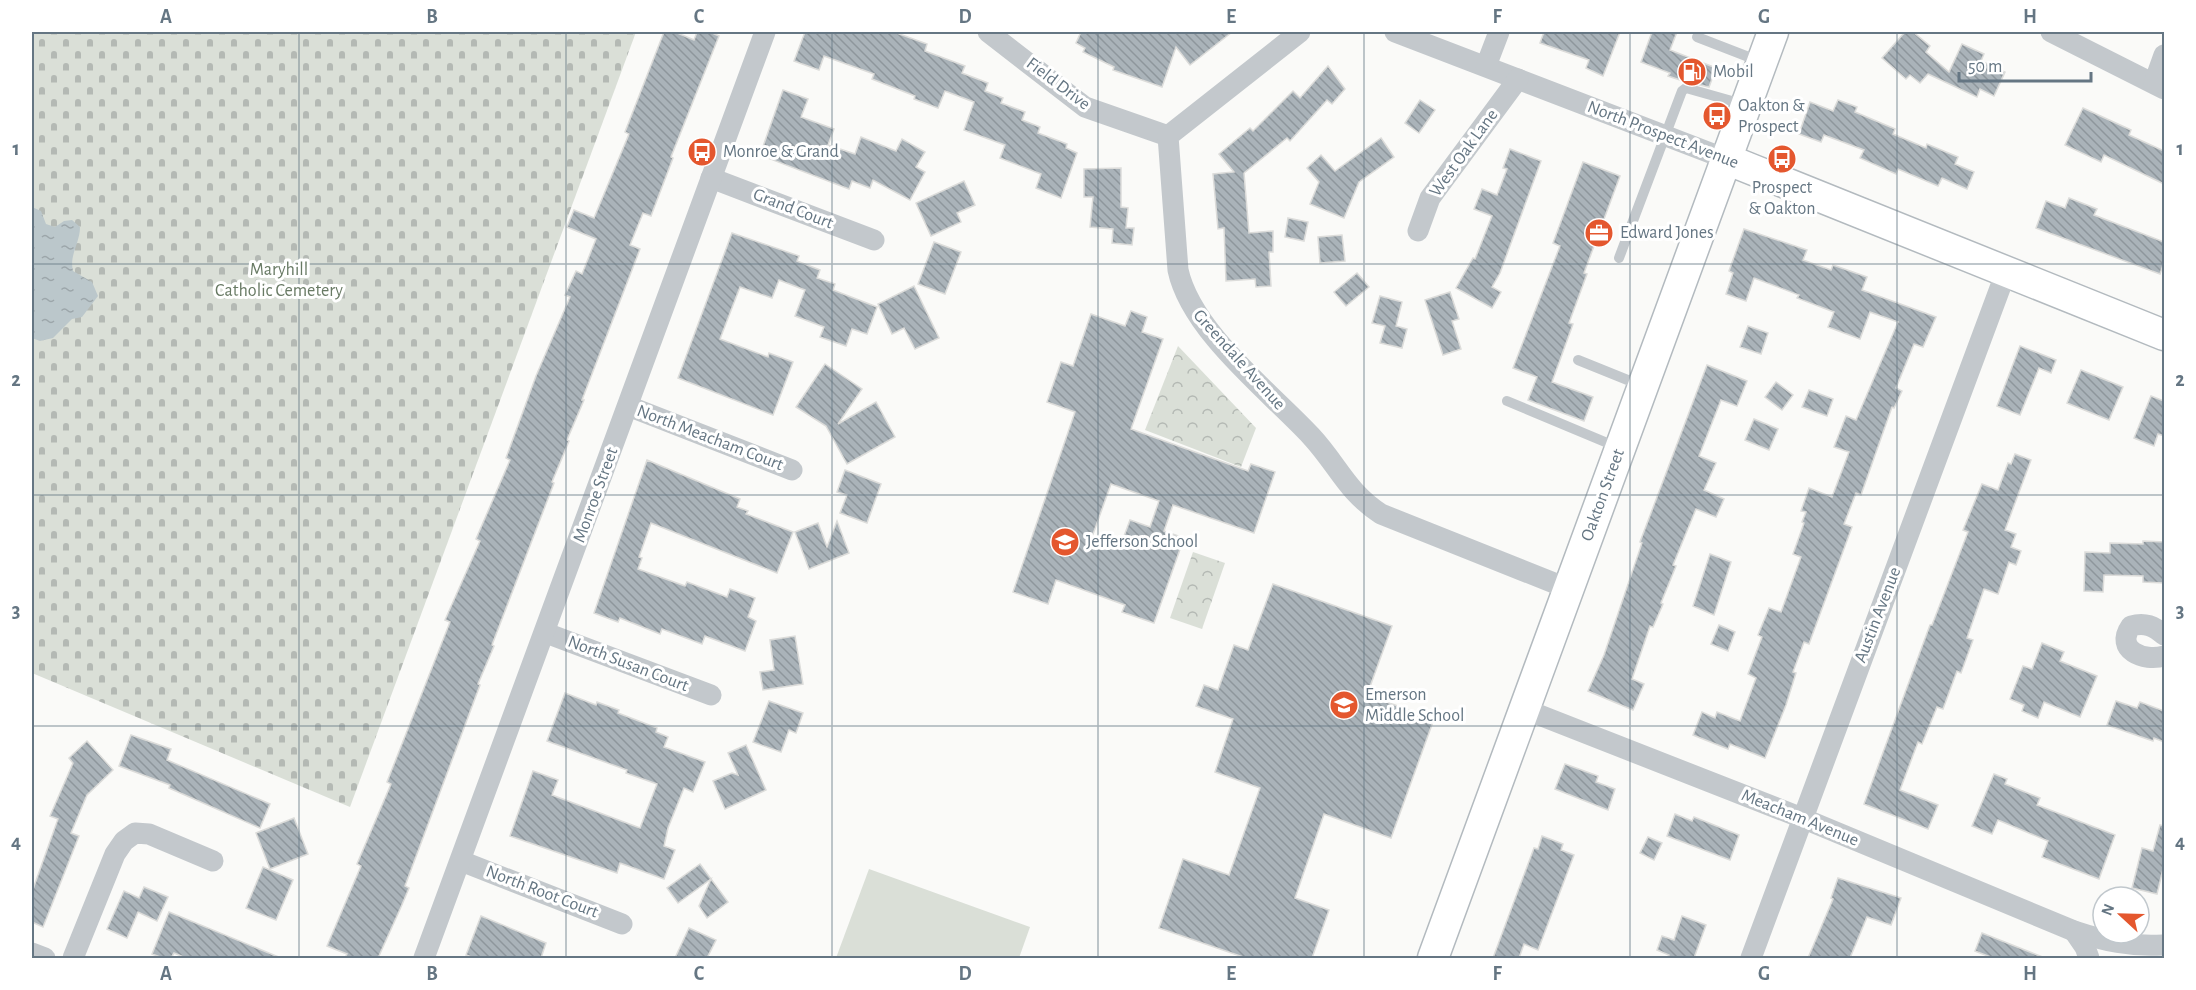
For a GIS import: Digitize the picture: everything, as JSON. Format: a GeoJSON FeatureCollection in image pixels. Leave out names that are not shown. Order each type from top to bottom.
{"type":"FeatureCollection","features":[{"type":"Feature","properties":{"kind":"main road","name":"Oakton Street"},"geometry":{"type":"LineString","coordinates":[[1433,958],[1773,32]]}},
{"type":"Feature","properties":{"kind":"main road","name":"North Prospect Avenue"},"geometry":{"type":"LineString","coordinates":[[1726,159],[2164,335]]}},
{"type":"Feature","properties":{"kind":"street","name":"Monroe Street"},"geometry":{"type":"LineString","coordinates":[[424,958],[546,633],[765,32]]}},
{"type":"Feature","properties":{"kind":"street","name":"Field Drive"},"geometry":{"type":"LineString","coordinates":[[988,32],[1085,107],[1168,136]]}},
{"type":"Feature","properties":{"kind":"street"},"geometry":{"type":"LineString","coordinates":[[1168,136],[1300,32]]}},
{"type":"Feature","properties":{"kind":"street","name":"North Prospect Avenue"},"geometry":{"type":"LineString","coordinates":[[1395,32],[1726,159]]}},
{"type":"Feature","properties":{"kind":"street"},"geometry":{"type":"LineString","coordinates":[[1486,66],[1499,32]]}},
{"type":"Feature","properties":{"kind":"street"},"geometry":{"type":"LineString","coordinates":[[2051,32],[2159,86],[2164,55]]}},
{"type":"Feature","properties":{"kind":"street","name":"West Oak Lane"},"geometry":{"type":"LineString","coordinates":[[1418,231],[1430,198],[1518,79]]}},
{"type":"Feature","properties":{"kind":"street","name":"Greendale Avenue"},"geometry":{"type":"LineString","coordinates":[[1168,136],[1178,270],[1183,291],[1191,306],[1230,353],[1271,399],[1310,435],[1350,490],[1381,514],[1569,589]]}},
{"type":"Feature","properties":{"kind":"street","name":"Grand Court"},"geometry":{"type":"LineString","coordinates":[[711,178],[874,240]]}},
{"type":"Feature","properties":{"kind":"street","name":"Austin Avenue"},"geometry":{"type":"LineString","coordinates":[[1750,958],[2006,272]]}},
{"type":"Feature","properties":{"kind":"street","name":"North Meacham Court"},"geometry":{"type":"LineString","coordinates":[[628,406],[792,470]]}},
{"type":"Feature","properties":{"kind":"street"},"geometry":{"type":"LineString","coordinates":[[2164,635],[2147,624],[2139,624],[2131,626],[2125,639],[2126,646],[2139,656],[2154,659],[2164,656]]}},
{"type":"Feature","properties":{"kind":"street","name":"North Susan Court"},"geometry":{"type":"LineString","coordinates":[[546,633],[711,695]]}},
{"type":"Feature","properties":{"kind":"street","name":"Meacham Avenue"},"geometry":{"type":"LineString","coordinates":[[1524,709],[1802,818],[2073,931],[2117,944],[2141,947],[2164,945]]}},
{"type":"Feature","properties":{"kind":"street"},"geometry":{"type":"LineString","coordinates":[[73,958],[115,854],[124,841],[135,833],[149,834],[213,861]]}},
{"type":"Feature","properties":{"kind":"street","name":"North Root Court"},"geometry":{"type":"LineString","coordinates":[[461,861],[622,924]]}},
{"type":"Feature","properties":{"kind":"street"},"geometry":{"type":"LineString","coordinates":[[2073,931],[2085,947],[2089,958]]}},
{"type":"Feature","properties":{"kind":"street"},"geometry":{"type":"LineString","coordinates":[[2141,958],[2164,945]]}},
{"type":"Feature","properties":{"kind":"lane"},"geometry":{"type":"LineString","coordinates":[[1697,37],[1762,62]]}},
{"type":"Feature","properties":{"kind":"lane"},"geometry":{"type":"LineString","coordinates":[[1619,258],[1682,91],[1686,87],[1746,105]]}},
{"type":"Feature","properties":{"kind":"lane"},"geometry":{"type":"LineString","coordinates":[[1578,360],[1643,387]]}},
{"type":"Feature","properties":{"kind":"lane"},"geometry":{"type":"LineString","coordinates":[[1507,401],[1620,449]]}},
{"type":"Feature","properties":{"kind":"green space","name":"Maryhill Catholic Cemetery"},"geometry":{"type":"Polygon","coordinates":[[[32,32],[636,32],[350,807],[32,673],[32,32]]]}},
{"type":"Feature","properties":{"kind":"green space"},"geometry":{"type":"Polygon","coordinates":[[[1178,346],[1256,428],[1241,467],[1145,430],[1178,346]]]}},
{"type":"Feature","properties":{"kind":"green space"},"geometry":{"type":"Polygon","coordinates":[[[1193,552],[1225,563],[1202,629],[1170,618],[1193,552]]]}},
{"type":"Feature","properties":{"kind":"green space"},"geometry":{"type":"Polygon","coordinates":[[[869,869],[1030,927],[1019,958],[836,958],[869,869]]]}},
{"type":"Feature","properties":{"kind":"water"},"geometry":{"type":"Polygon","coordinates":[[[32,207],[41,211],[46,224],[55,227],[64,221],[72,220],[80,227],[72,260],[73,271],[92,282],[98,296],[82,317],[72,319],[53,338],[40,341],[32,338],[32,207]]]}},
{"type":"Feature","properties":{"kind":"building"},"geometry":{"type":"Polygon","coordinates":[[[664,32],[675,32],[694,40],[697,32],[710,32],[719,36],[671,157],[673,158],[651,216],[643,213],[630,245],[640,249],[492,645],[494,646],[478,684],[480,685],[405,886],[409,888],[378,958],[345,958],[347,954],[327,946],[361,866],[357,864],[391,784],[387,782],[450,622],[445,620],[480,541],[476,539],[510,460],[506,458],[536,376],[570,297],[565,295],[576,271],[582,274],[596,239],[567,227],[574,210],[594,218],[629,134],[625,132],[664,32]]]}},
{"type":"Feature","properties":{"kind":"building"},"geometry":{"type":"Polygon","coordinates":[[[805,32],[894,32],[927,44],[925,51],[965,66],[962,73],[988,83],[985,91],[1003,98],[1001,103],[1025,112],[1022,120],[1040,127],[1038,133],[1067,144],[1066,148],[1077,153],[1061,198],[1036,188],[1041,174],[1000,158],[1005,145],[964,130],[974,102],[945,91],[938,108],[872,79],[874,74],[824,56],[819,70],[794,61],[805,32]]]}},
{"type":"Feature","properties":{"kind":"building"},"geometry":{"type":"Polygon","coordinates":[[[1081,32],[1232,32],[1190,65],[1176,47],[1162,87],[1113,70],[1114,67],[1083,52],[1085,48],[1076,43],[1081,32]]]}},
{"type":"Feature","properties":{"kind":"building"},"geometry":{"type":"Polygon","coordinates":[[[1544,32],[1620,32],[1603,76],[1586,68],[1589,60],[1540,43],[1544,32]]]}},
{"type":"Feature","properties":{"kind":"building"},"geometry":{"type":"Polygon","coordinates":[[[1652,32],[1677,32],[1670,50],[1716,68],[1709,87],[1668,76],[1670,73],[1641,62],[1652,32]]]}},
{"type":"Feature","properties":{"kind":"building"},"geometry":{"type":"Polygon","coordinates":[[[1905,32],[1913,32],[1930,46],[1926,52],[1949,72],[1962,44],[1984,54],[1981,61],[2005,72],[1994,96],[1980,89],[1977,97],[1928,74],[1920,83],[1910,75],[1906,79],[1882,58],[1905,32]]]}},
{"type":"Feature","properties":{"kind":"building"},"geometry":{"type":"Polygon","coordinates":[[[1328,66],[1345,89],[1332,104],[1327,100],[1290,141],[1287,138],[1244,173],[1249,233],[1273,231],[1273,252],[1269,252],[1271,286],[1256,287],[1255,279],[1226,281],[1224,228],[1218,229],[1213,174],[1234,172],[1219,154],[1250,128],[1253,131],[1293,91],[1300,98],[1328,66]]]}},
{"type":"Feature","properties":{"kind":"building"},"geometry":{"type":"Polygon","coordinates":[[[783,90],[808,99],[801,117],[834,129],[828,145],[855,154],[861,137],[896,151],[902,139],[925,152],[916,167],[925,172],[910,200],[873,180],[870,188],[852,181],[849,189],[760,155],[783,90]]]}},
{"type":"Feature","properties":{"kind":"building"},"geometry":{"type":"Polygon","coordinates":[[[1420,100],[1435,110],[1419,133],[1405,123],[1420,100]]]}},
{"type":"Feature","properties":{"kind":"building"},"geometry":{"type":"Polygon","coordinates":[[[1838,100],[1857,107],[1855,112],[1895,129],[1893,134],[1926,148],[1927,144],[1958,157],[1955,164],[1974,172],[1967,189],[1942,178],[1938,186],[1898,169],[1896,174],[1860,158],[1864,150],[1824,135],[1821,142],[1799,134],[1810,102],[1833,111],[1838,100]]]}},
{"type":"Feature","properties":{"kind":"building"},"geometry":{"type":"Polygon","coordinates":[[[2083,108],[2131,130],[2129,135],[2164,151],[2164,184],[2104,155],[2101,162],[2065,145],[2083,108]]]}},
{"type":"Feature","properties":{"kind":"building"},"geometry":{"type":"Polygon","coordinates":[[[1381,138],[1394,157],[1359,182],[1344,218],[1310,204],[1319,182],[1307,168],[1321,155],[1335,171],[1381,138]]]}},
{"type":"Feature","properties":{"kind":"building"},"geometry":{"type":"Polygon","coordinates":[[[1510,149],[1541,161],[1500,273],[1492,287],[1501,292],[1492,308],[1456,288],[1473,258],[1475,259],[1492,216],[1474,209],[1482,189],[1497,195],[1507,169],[1503,168],[1510,149]]]}},
{"type":"Feature","properties":{"kind":"building"},"geometry":{"type":"Polygon","coordinates":[[[1583,162],[1620,176],[1584,273],[1587,274],[1569,323],[1573,324],[1552,382],[1593,397],[1584,421],[1528,400],[1537,377],[1513,368],[1560,246],[1553,243],[1583,162]]]}},
{"type":"Feature","properties":{"kind":"building"},"geometry":{"type":"Polygon","coordinates":[[[1121,168],[1121,207],[1128,208],[1126,228],[1134,228],[1132,245],[1112,243],[1113,229],[1090,227],[1093,197],[1084,197],[1084,169],[1121,168]]]}},
{"type":"Feature","properties":{"kind":"building"},"geometry":{"type":"Polygon","coordinates":[[[964,181],[975,205],[957,213],[961,222],[931,236],[916,203],[964,181]]]}},
{"type":"Feature","properties":{"kind":"building"},"geometry":{"type":"Polygon","coordinates":[[[2069,198],[2097,209],[2094,215],[2164,242],[2164,262],[2160,274],[2036,228],[2046,201],[2065,208],[2069,198]]]}},
{"type":"Feature","properties":{"kind":"building"},"geometry":{"type":"Polygon","coordinates":[[[1288,218],[1308,222],[1304,241],[1285,237],[1288,218]]]}},
{"type":"Feature","properties":{"kind":"building"},"geometry":{"type":"Polygon","coordinates":[[[1744,229],[1807,250],[1803,260],[1831,270],[1833,265],[1867,277],[1862,290],[1936,317],[1923,347],[1914,344],[1896,388],[1902,391],[1894,408],[1892,407],[1861,495],[1856,493],[1844,524],[1852,527],[1809,644],[1804,642],[1793,672],[1796,673],[1786,705],[1765,758],[1730,744],[1728,749],[1693,735],[1702,712],[1715,718],[1717,712],[1740,721],[1756,678],[1748,674],[1762,637],[1758,635],[1769,608],[1781,612],[1801,557],[1793,554],[1804,523],[1802,522],[1806,512],[1801,511],[1809,488],[1832,497],[1849,452],[1834,447],[1846,416],[1856,420],[1898,322],[1870,312],[1860,339],[1828,327],[1834,312],[1797,298],[1799,295],[1754,278],[1746,301],[1726,294],[1733,273],[1729,271],[1744,229]]]}},
{"type":"Feature","properties":{"kind":"building"},"geometry":{"type":"Polygon","coordinates":[[[732,233],[799,256],[797,261],[820,270],[817,278],[835,284],[833,290],[877,307],[867,334],[852,329],[846,346],[820,337],[824,327],[795,316],[805,290],[779,280],[772,298],[740,287],[720,339],[768,357],[769,353],[793,362],[773,415],[678,378],[732,233]]]}},
{"type":"Feature","properties":{"kind":"building"},"geometry":{"type":"Polygon","coordinates":[[[1342,235],[1345,261],[1320,263],[1318,237],[1342,235]]]}},
{"type":"Feature","properties":{"kind":"building"},"geometry":{"type":"Polygon","coordinates":[[[934,242],[961,252],[945,294],[918,284],[934,242]]]}},
{"type":"Feature","properties":{"kind":"building"},"geometry":{"type":"Polygon","coordinates":[[[1357,273],[1369,287],[1346,306],[1334,292],[1357,273]]]}},
{"type":"Feature","properties":{"kind":"building"},"geometry":{"type":"Polygon","coordinates":[[[914,286],[939,338],[915,349],[904,328],[892,334],[878,304],[914,286]]]}},
{"type":"Feature","properties":{"kind":"building"},"geometry":{"type":"Polygon","coordinates":[[[1450,292],[1459,319],[1452,321],[1461,349],[1443,355],[1425,300],[1450,292]]]}},
{"type":"Feature","properties":{"kind":"building"},"geometry":{"type":"Polygon","coordinates":[[[1380,296],[1402,302],[1396,326],[1407,329],[1402,348],[1380,343],[1385,326],[1372,323],[1380,296]]]}},
{"type":"Feature","properties":{"kind":"building"},"geometry":{"type":"Polygon","coordinates":[[[1131,311],[1147,317],[1142,332],[1163,339],[1131,429],[1248,471],[1251,464],[1275,472],[1254,533],[1173,505],[1164,531],[1184,538],[1154,623],[1122,612],[1125,605],[1056,580],[1048,604],[1013,592],[1075,412],[1047,402],[1061,362],[1073,366],[1091,314],[1125,326],[1131,311]],[[1111,484],[1092,537],[1120,547],[1130,520],[1150,527],[1159,501],[1111,484]]]}},
{"type":"Feature","properties":{"kind":"building"},"geometry":{"type":"Polygon","coordinates":[[[1748,326],[1768,333],[1761,354],[1740,347],[1748,326]]]}},
{"type":"Feature","properties":{"kind":"building"},"geometry":{"type":"Polygon","coordinates":[[[2020,346],[2056,360],[2051,373],[2039,368],[2020,415],[1997,406],[2020,346]]]}},
{"type":"Feature","properties":{"kind":"building"},"geometry":{"type":"Polygon","coordinates":[[[825,364],[862,389],[838,424],[876,402],[895,437],[847,464],[826,426],[796,407],[825,364]]]}},
{"type":"Feature","properties":{"kind":"building"},"geometry":{"type":"Polygon","coordinates":[[[1707,365],[1747,381],[1737,406],[1721,400],[1699,456],[1716,463],[1704,490],[1724,499],[1716,517],[1696,509],[1673,565],[1676,566],[1661,603],[1663,604],[1653,627],[1650,626],[1632,679],[1644,684],[1633,710],[1588,691],[1604,655],[1642,543],[1640,542],[1707,365]]]}},
{"type":"Feature","properties":{"kind":"building"},"geometry":{"type":"Polygon","coordinates":[[[2081,370],[2123,387],[2109,420],[2067,403],[2081,370]]]}},
{"type":"Feature","properties":{"kind":"building"},"geometry":{"type":"Polygon","coordinates":[[[1776,382],[1793,395],[1782,410],[1765,397],[1776,382]]]}},
{"type":"Feature","properties":{"kind":"building"},"geometry":{"type":"Polygon","coordinates":[[[1809,390],[1833,399],[1827,416],[1802,407],[1809,390]]]}},
{"type":"Feature","properties":{"kind":"building"},"geometry":{"type":"Polygon","coordinates":[[[2151,396],[2164,401],[2164,436],[2158,434],[2154,446],[2134,438],[2151,396]]]}},
{"type":"Feature","properties":{"kind":"building"},"geometry":{"type":"Polygon","coordinates":[[[1754,419],[1778,429],[1769,450],[1745,440],[1754,419]]]}},
{"type":"Feature","properties":{"kind":"building"},"geometry":{"type":"Polygon","coordinates":[[[2015,454],[2031,460],[2005,530],[2016,534],[2011,547],[2021,551],[2016,565],[2009,562],[1998,594],[1984,589],[1967,638],[1973,640],[1961,673],[1957,671],[1943,709],[1937,707],[1922,744],[1918,742],[1900,790],[1938,805],[1928,829],[1864,804],[1930,625],[1932,625],[1968,532],[1963,530],[1982,484],[1998,490],[2008,463],[2011,464],[2015,454]]]}},
{"type":"Feature","properties":{"kind":"building"},"geometry":{"type":"Polygon","coordinates":[[[647,460],[740,499],[737,507],[748,511],[746,514],[793,532],[777,573],[651,523],[639,557],[642,558],[638,569],[685,586],[687,582],[727,597],[730,589],[755,598],[748,617],[756,621],[745,651],[705,636],[702,644],[662,629],[660,634],[620,618],[618,622],[594,613],[647,460]]]}},
{"type":"Feature","properties":{"kind":"building"},"geometry":{"type":"Polygon","coordinates":[[[845,470],[881,484],[867,523],[840,513],[847,495],[837,492],[845,470]]]}},
{"type":"Feature","properties":{"kind":"building"},"geometry":{"type":"Polygon","coordinates":[[[837,521],[849,553],[809,569],[795,532],[818,523],[827,547],[837,521]]]}},
{"type":"Feature","properties":{"kind":"building"},"geometry":{"type":"Polygon","coordinates":[[[2143,541],[2164,542],[2164,583],[2143,582],[2143,576],[2104,575],[2103,592],[2084,591],[2085,552],[2110,553],[2110,543],[2143,544],[2143,541]]]}},
{"type":"Feature","properties":{"kind":"building"},"geometry":{"type":"Polygon","coordinates":[[[1710,554],[1731,562],[1714,615],[1693,606],[1710,554]]]}},
{"type":"Feature","properties":{"kind":"building"},"geometry":{"type":"Polygon","coordinates":[[[1273,584],[1392,626],[1367,695],[1434,719],[1391,838],[1324,814],[1295,898],[1329,910],[1312,958],[1246,958],[1159,928],[1183,859],[1229,875],[1260,788],[1215,772],[1233,719],[1196,706],[1204,685],[1218,690],[1234,645],[1248,650],[1273,584]]]}},
{"type":"Feature","properties":{"kind":"building"},"geometry":{"type":"Polygon","coordinates":[[[1719,625],[1735,632],[1728,651],[1711,644],[1719,625]]]}},
{"type":"Feature","properties":{"kind":"building"},"geometry":{"type":"Polygon","coordinates":[[[795,636],[803,684],[763,690],[760,672],[774,670],[770,640],[795,636]]]}},
{"type":"Feature","properties":{"kind":"building"},"geometry":{"type":"Polygon","coordinates":[[[2042,643],[2064,652],[2060,661],[2097,676],[2080,717],[2044,702],[2038,718],[2022,711],[2024,705],[2010,699],[2023,666],[2032,669],[2042,643]]]}},
{"type":"Feature","properties":{"kind":"building"},"geometry":{"type":"Polygon","coordinates":[[[565,693],[596,705],[597,702],[619,710],[618,713],[657,728],[656,732],[668,737],[664,747],[705,762],[693,792],[684,788],[668,828],[664,846],[675,850],[664,879],[620,863],[617,873],[510,836],[533,771],[558,780],[552,795],[640,828],[657,784],[626,773],[627,770],[547,741],[565,693]]]}},
{"type":"Feature","properties":{"kind":"building"},"geometry":{"type":"Polygon","coordinates":[[[769,701],[803,713],[796,733],[789,730],[781,752],[753,742],[769,701]]]}},
{"type":"Feature","properties":{"kind":"building"},"geometry":{"type":"Polygon","coordinates":[[[2116,701],[2137,708],[2140,702],[2164,711],[2164,742],[2154,738],[2153,741],[2107,725],[2116,701]]]}},
{"type":"Feature","properties":{"kind":"building"},"geometry":{"type":"Polygon","coordinates":[[[131,735],[171,749],[167,760],[270,804],[260,828],[169,788],[170,785],[119,766],[131,735]]]}},
{"type":"Feature","properties":{"kind":"building"},"geometry":{"type":"Polygon","coordinates":[[[87,741],[113,770],[87,795],[71,833],[79,836],[43,927],[32,922],[32,892],[58,819],[50,816],[73,763],[69,758],[87,741]]]}},
{"type":"Feature","properties":{"kind":"building"},"geometry":{"type":"Polygon","coordinates":[[[746,745],[766,790],[725,809],[713,781],[732,773],[738,775],[728,753],[746,745]]]}},
{"type":"Feature","properties":{"kind":"building"},"geometry":{"type":"Polygon","coordinates":[[[1565,764],[1598,776],[1596,782],[1615,789],[1608,810],[1555,789],[1565,764]]]}},
{"type":"Feature","properties":{"kind":"building"},"geometry":{"type":"Polygon","coordinates":[[[1994,774],[2007,779],[2005,784],[2040,798],[2037,805],[2115,835],[2099,879],[2042,857],[2048,841],[1998,820],[1992,834],[1972,826],[1994,774]]]}},
{"type":"Feature","properties":{"kind":"building"},"geometry":{"type":"Polygon","coordinates":[[[1675,814],[1692,821],[1694,817],[1739,835],[1730,860],[1667,836],[1675,814]]]}},
{"type":"Feature","properties":{"kind":"building"},"geometry":{"type":"Polygon","coordinates":[[[294,818],[308,854],[270,869],[256,833],[294,818]]]}},
{"type":"Feature","properties":{"kind":"building"},"geometry":{"type":"Polygon","coordinates":[[[2160,825],[2164,826],[2164,865],[2157,894],[2151,893],[2151,885],[2133,885],[2142,848],[2153,851],[2160,825]]]}},
{"type":"Feature","properties":{"kind":"building"},"geometry":{"type":"Polygon","coordinates":[[[1542,836],[1563,844],[1561,850],[1574,855],[1538,950],[1524,944],[1519,958],[1493,958],[1534,848],[1538,849],[1542,836]]]}},
{"type":"Feature","properties":{"kind":"building"},"geometry":{"type":"Polygon","coordinates":[[[1648,837],[1662,843],[1654,860],[1640,853],[1648,837]]]}},
{"type":"Feature","properties":{"kind":"building"},"geometry":{"type":"Polygon","coordinates":[[[700,864],[728,902],[707,918],[699,906],[711,879],[678,903],[667,888],[700,864]]]}},
{"type":"Feature","properties":{"kind":"building"},"geometry":{"type":"Polygon","coordinates":[[[263,867],[293,880],[276,920],[246,908],[263,867]]]}},
{"type":"Feature","properties":{"kind":"building"},"geometry":{"type":"Polygon","coordinates":[[[1838,878],[1901,898],[1891,925],[1867,917],[1850,958],[1808,958],[1833,899],[1831,898],[1838,878]]]}},
{"type":"Feature","properties":{"kind":"building"},"geometry":{"type":"Polygon","coordinates":[[[144,887],[168,897],[157,921],[138,912],[127,938],[107,929],[124,891],[139,898],[144,887]]]}},
{"type":"Feature","properties":{"kind":"building"},"geometry":{"type":"Polygon","coordinates":[[[169,912],[281,958],[186,958],[174,953],[171,958],[163,958],[152,954],[169,912]]]}},
{"type":"Feature","properties":{"kind":"building"},"geometry":{"type":"Polygon","coordinates":[[[481,916],[546,943],[541,958],[475,958],[466,955],[481,916]]]}},
{"type":"Feature","properties":{"kind":"building"},"geometry":{"type":"Polygon","coordinates":[[[1682,916],[1706,925],[1694,958],[1667,958],[1669,955],[1657,950],[1662,936],[1674,940],[1682,916]]]}},
{"type":"Feature","properties":{"kind":"building"},"geometry":{"type":"Polygon","coordinates":[[[689,928],[716,940],[707,958],[675,958],[689,928]]]}},
{"type":"Feature","properties":{"kind":"building"},"geometry":{"type":"Polygon","coordinates":[[[1982,933],[2045,958],[1993,958],[1975,951],[1982,933]]]}},
{"type":"Feature","properties":{"kind":"place","name":"Mobil"},"geometry":{"type":"Point","coordinates":[1692,72]}},
{"type":"Feature","properties":{"kind":"place","name":"Oakton & Prospect"},"geometry":{"type":"Point","coordinates":[1717,116]}},
{"type":"Feature","properties":{"kind":"place","name":"Monroe & Grand"},"geometry":{"type":"Point","coordinates":[702,152]}},
{"type":"Feature","properties":{"kind":"place","name":"Prospect & Oakton"},"geometry":{"type":"Point","coordinates":[1782,159]}},
{"type":"Feature","properties":{"kind":"place","name":"Edward Jones"},"geometry":{"type":"Point","coordinates":[1599,233]}},
{"type":"Feature","properties":{"kind":"place","name":"Jefferson School"},"geometry":{"type":"Point","coordinates":[1065,542]}},
{"type":"Feature","properties":{"kind":"place","name":"Emerson Middle School"},"geometry":{"type":"Point","coordinates":[1344,705]}}]}
